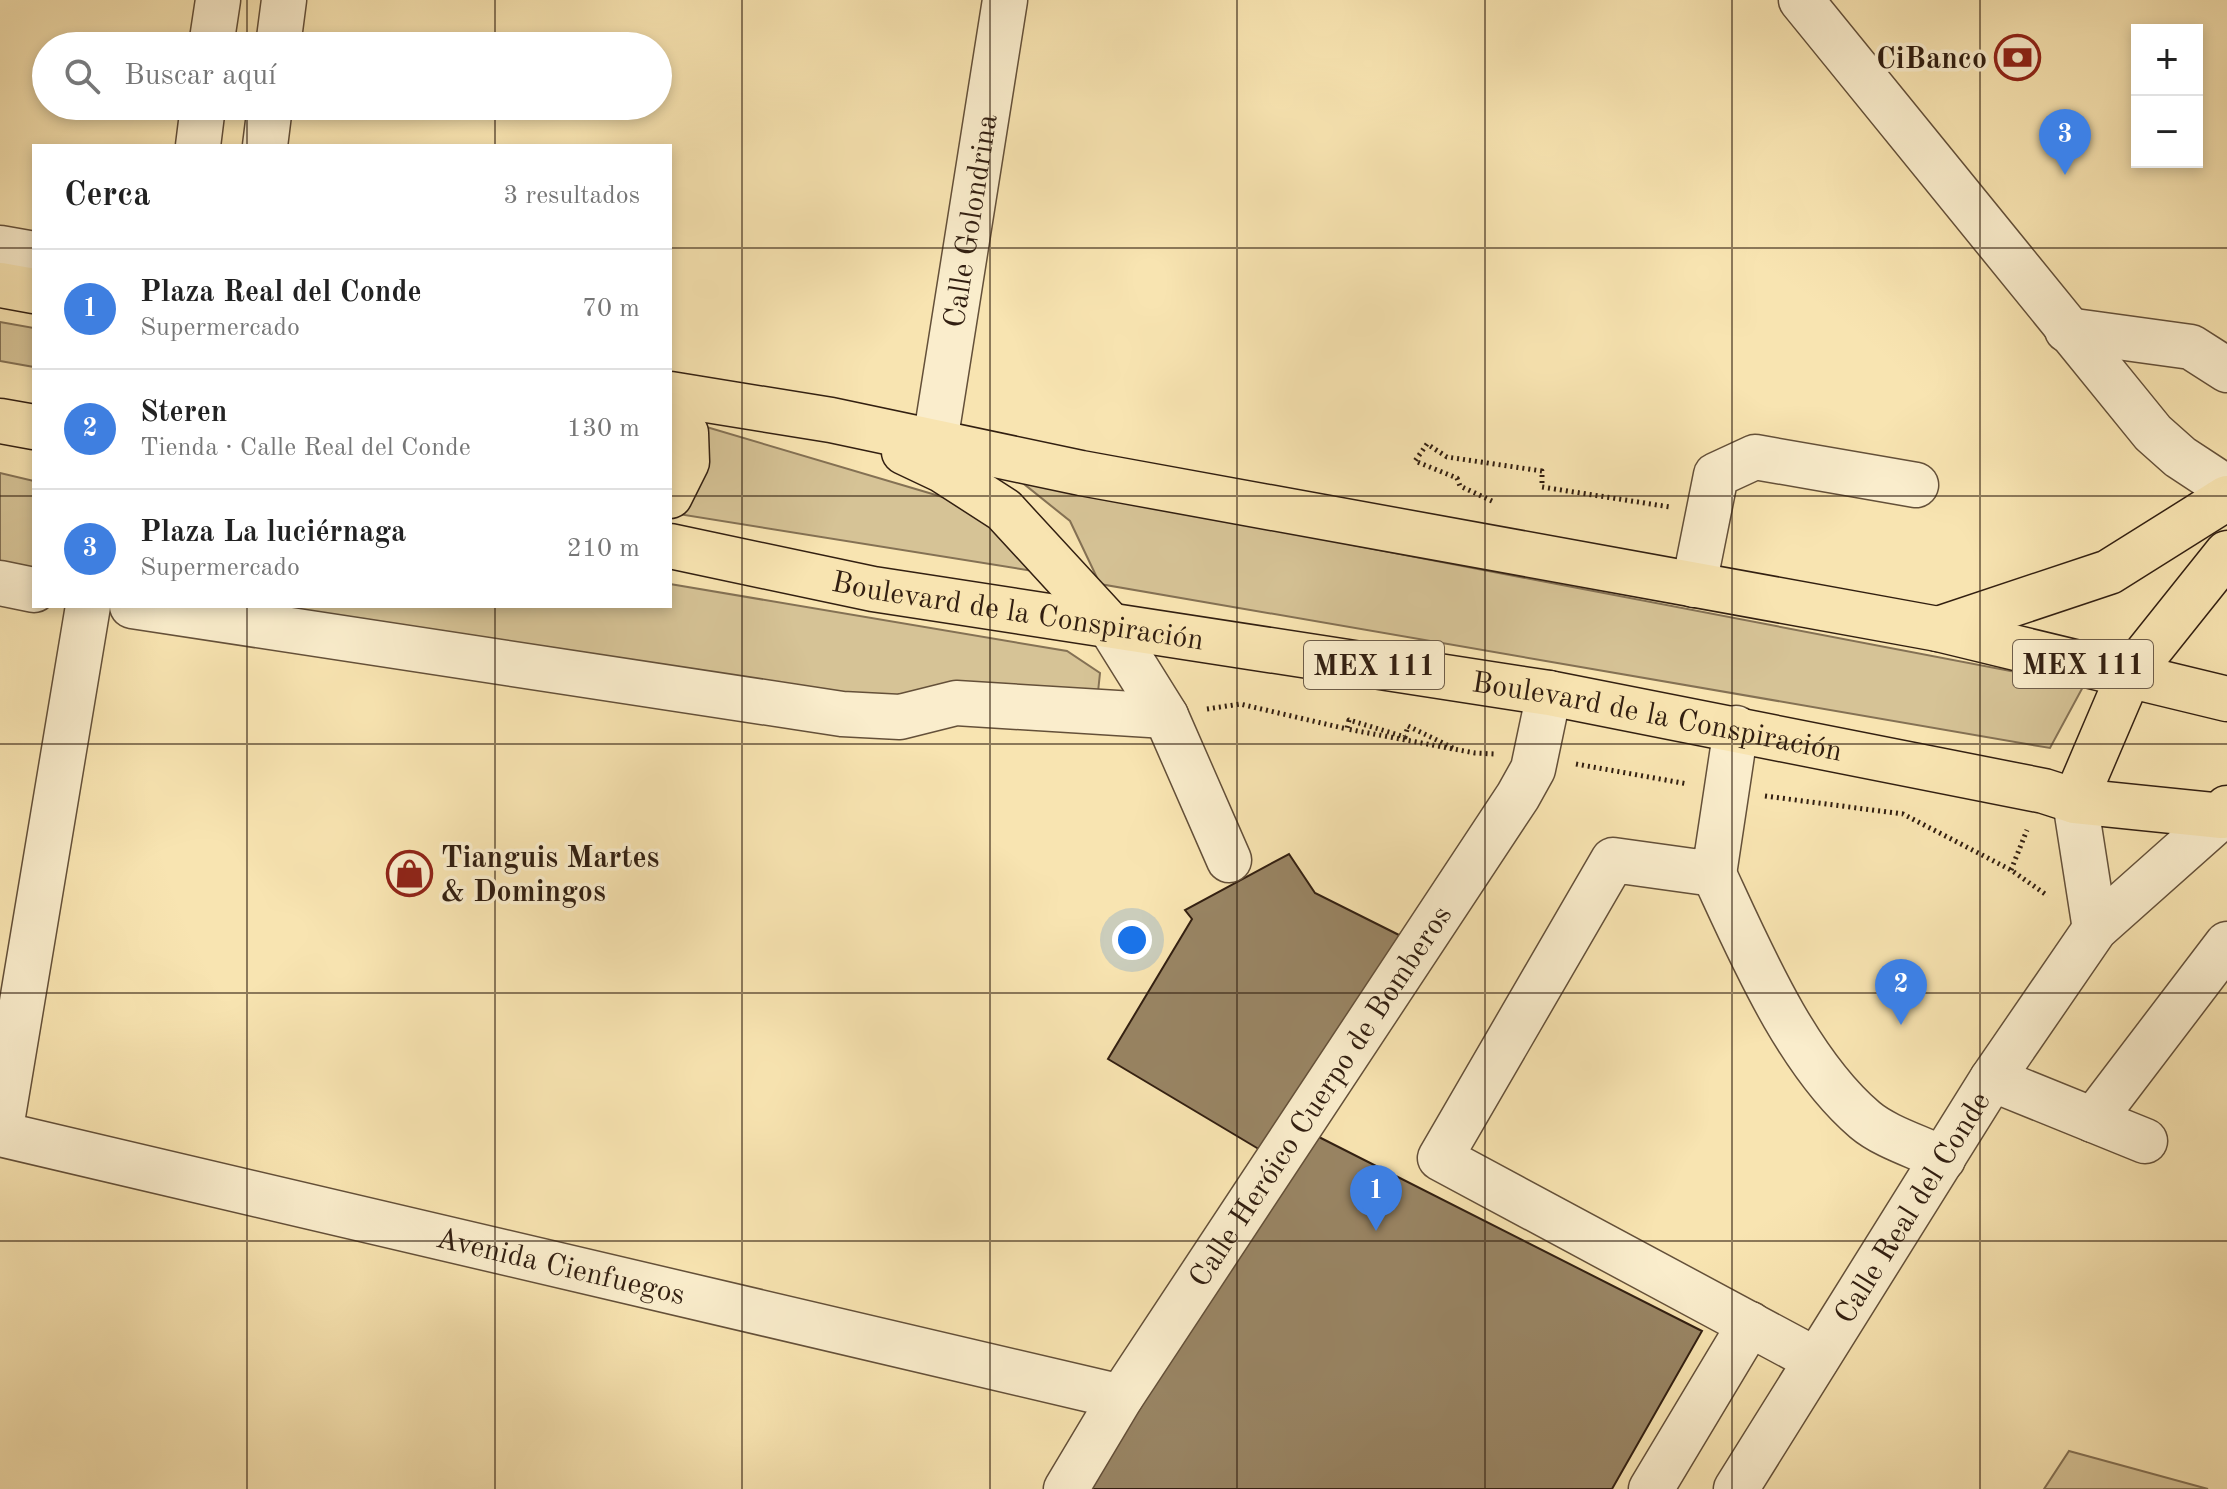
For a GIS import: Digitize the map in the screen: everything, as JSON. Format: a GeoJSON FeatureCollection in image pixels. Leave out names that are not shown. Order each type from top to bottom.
{"type":"FeatureCollection","features":[{"type":"Feature","properties":{"kind":"main road"},"geometry":{"type":"LineString","coordinates":[[0,285],[32,291]]}},
{"type":"Feature","properties":{"kind":"main road","name":"MEX 111"},"geometry":{"type":"LineString","coordinates":[[672,394],[831,420],[1081,473],[1938,629],[2227,699]]}},
{"type":"Feature","properties":{"kind":"main road"},"geometry":{"type":"LineString","coordinates":[[672,415],[686,433],[687,462],[672,492]]}},
{"type":"Feature","properties":{"kind":"main road"},"geometry":{"type":"LineString","coordinates":[[831,420],[942,470],[1004,510],[1108,623]]}},
{"type":"Feature","properties":{"kind":"main road"},"geometry":{"type":"LineString","coordinates":[[0,421],[32,427]]}},
{"type":"Feature","properties":{"kind":"main road","name":"MEX 111"},"geometry":{"type":"LineString","coordinates":[[1938,629],[2109,572],[2227,498]]}},
{"type":"Feature","properties":{"kind":"main road","name":"Boulevard de la Conspiración"},"geometry":{"type":"LineString","coordinates":[[672,546],[873,589],[1549,693],[2044,791],[2075,801]]}},
{"type":"Feature","properties":{"kind":"main road","name":"MEX 111"},"geometry":{"type":"LineString","coordinates":[[2225,813],[2075,801],[2128,677],[2227,553]]}},
{"type":"Feature","properties":{"kind":"street"},"geometry":{"type":"LineString","coordinates":[[213,32],[218,0]]}},
{"type":"Feature","properties":{"kind":"street"},"geometry":{"type":"LineString","coordinates":[[280,32],[284,0]]}},
{"type":"Feature","properties":{"kind":"street","name":"Calle Golondrina"},"geometry":{"type":"LineString","coordinates":[[935,442],[1005,0]]}},
{"type":"Feature","properties":{"kind":"street"},"geometry":{"type":"LineString","coordinates":[[1801,0],[2153,433],[2180,457],[2227,488]]}},
{"type":"Feature","properties":{"kind":"street"},"geometry":{"type":"LineString","coordinates":[[198,144],[201,120]]}},
{"type":"Feature","properties":{"kind":"street"},"geometry":{"type":"LineString","coordinates":[[265,144],[268,120]]}},
{"type":"Feature","properties":{"kind":"street"},"geometry":{"type":"LineString","coordinates":[[0,248],[32,254]]}},
{"type":"Feature","properties":{"kind":"street"},"geometry":{"type":"LineString","coordinates":[[2067,330],[2191,347],[2227,370]]}},
{"type":"Feature","properties":{"kind":"street"},"geometry":{"type":"LineString","coordinates":[[1694,585],[1716,475],[1755,457],[1916,485]]}},
{"type":"Feature","properties":{"kind":"street"},"geometry":{"type":"LineString","coordinates":[[0,583],[32,590]]}},
{"type":"Feature","properties":{"kind":"street"},"geometry":{"type":"LineString","coordinates":[[0,1134],[88,608]]}},
{"type":"Feature","properties":{"kind":"street"},"geometry":{"type":"LineString","coordinates":[[145,608],[842,714],[900,717],[956,703],[1166,716]]}},
{"type":"Feature","properties":{"kind":"street"},"geometry":{"type":"LineString","coordinates":[[1108,623],[1166,716],[1229,860]]}},
{"type":"Feature","properties":{"kind":"street","name":"Calle Heróico Cuerpo de Bomberos"},"geometry":{"type":"LineString","coordinates":[[1066,1489],[1121,1397],[1518,796],[1533,769],[1549,693]]}},
{"type":"Feature","properties":{"kind":"street"},"geometry":{"type":"LineString","coordinates":[[1736,728],[1714,874],[1759,971],[1813,1060],[1866,1121],[1943,1159]]}},
{"type":"Feature","properties":{"kind":"street"},"geometry":{"type":"LineString","coordinates":[[2075,801],[2095,929]]}},
{"type":"Feature","properties":{"kind":"street","name":"Calle Real del Conde"},"geometry":{"type":"LineString","coordinates":[[1736,1489],[1992,1079],[2095,929],[2225,813]]}},
{"type":"Feature","properties":{"kind":"street"},"geometry":{"type":"LineString","coordinates":[[1714,874],[1613,860],[1440,1158],[1816,1360]]}},
{"type":"Feature","properties":{"kind":"street"},"geometry":{"type":"LineString","coordinates":[[2093,1120],[2227,944]]}},
{"type":"Feature","properties":{"kind":"street"},"geometry":{"type":"LineString","coordinates":[[1992,1079],[2145,1141]]}},
{"type":"Feature","properties":{"kind":"street","name":"Avenida Cienfuegos"},"geometry":{"type":"LineString","coordinates":[[0,1134],[1121,1397]]}},
{"type":"Feature","properties":{"kind":"street"},"geometry":{"type":"LineString","coordinates":[[1651,1489],[1750,1324]]}},
{"type":"Feature","properties":{"kind":"path"},"geometry":{"type":"LineString","coordinates":[[1492,501],[1460,486],[1457,478],[1415,461],[1427,444],[1447,457],[1542,471],[1542,487],[1710,513]]}},
{"type":"Feature","properties":{"kind":"path"},"geometry":{"type":"LineString","coordinates":[[1166,716],[1240,704],[1347,729],[1475,753],[1535,757],[1725,791],[1903,814],[2011,870],[2095,929]]}},
{"type":"Feature","properties":{"kind":"path"},"geometry":{"type":"LineString","coordinates":[[1347,729],[1349,720],[1405,737],[1408,726],[1453,748]]}},
{"type":"Feature","properties":{"kind":"shaded area"},"geometry":{"type":"Polygon","coordinates":[[[0,322],[32,328],[32,367],[0,361],[0,322]]]}},
{"type":"Feature","properties":{"kind":"shaded area"},"geometry":{"type":"Polygon","coordinates":[[[693,423],[946,498],[1013,529],[1052,574],[672,513],[693,423]]]}},
{"type":"Feature","properties":{"kind":"shaded area"},"geometry":{"type":"Polygon","coordinates":[[[1004,468],[1353,545],[2084,685],[2050,748],[1100,584],[1070,521],[1004,468]]]}},
{"type":"Feature","properties":{"kind":"shaded area"},"geometry":{"type":"Polygon","coordinates":[[[0,473],[32,481],[32,576],[0,569],[0,473]]]}},
{"type":"Feature","properties":{"kind":"shaded area"},"geometry":{"type":"Polygon","coordinates":[[[672,584],[1067,651],[1100,673],[1098,692],[893,707],[202,608],[672,608],[672,584]]]}},
{"type":"Feature","properties":{"kind":"shaded area"},"geometry":{"type":"Polygon","coordinates":[[[2069,1451],[2208,1489],[2044,1489],[2069,1451]]]}},
{"type":"Feature","properties":{"kind":"building"},"geometry":{"type":"Polygon","coordinates":[[[1289,854],[1315,893],[1401,936],[1262,1151],[1108,1059],[1192,919],[1185,910],[1289,854]]]}},
{"type":"Feature","properties":{"kind":"building"},"geometry":{"type":"Polygon","coordinates":[[[1309,1132],[1702,1331],[1612,1489],[1087,1489],[1309,1132]]]}},
{"type":"Feature","properties":{"kind":"place","name":"CiBanco"},"geometry":{"type":"Point","coordinates":[2018,58]}},
{"type":"Feature","properties":{"kind":"place","name":"Plaza La luciérnaga"},"geometry":{"type":"Point","coordinates":[2065,175]}},
{"type":"Feature","properties":{"kind":"place","name":"Tianguis Martes & Domingos"},"geometry":{"type":"Point","coordinates":[410,874]}},
{"type":"Feature","properties":{"kind":"place","name":"Steren"},"geometry":{"type":"Point","coordinates":[1901,1025]}},
{"type":"Feature","properties":{"kind":"place","name":"Plaza Real del Conde"},"geometry":{"type":"Point","coordinates":[1376,1231]}}]}
